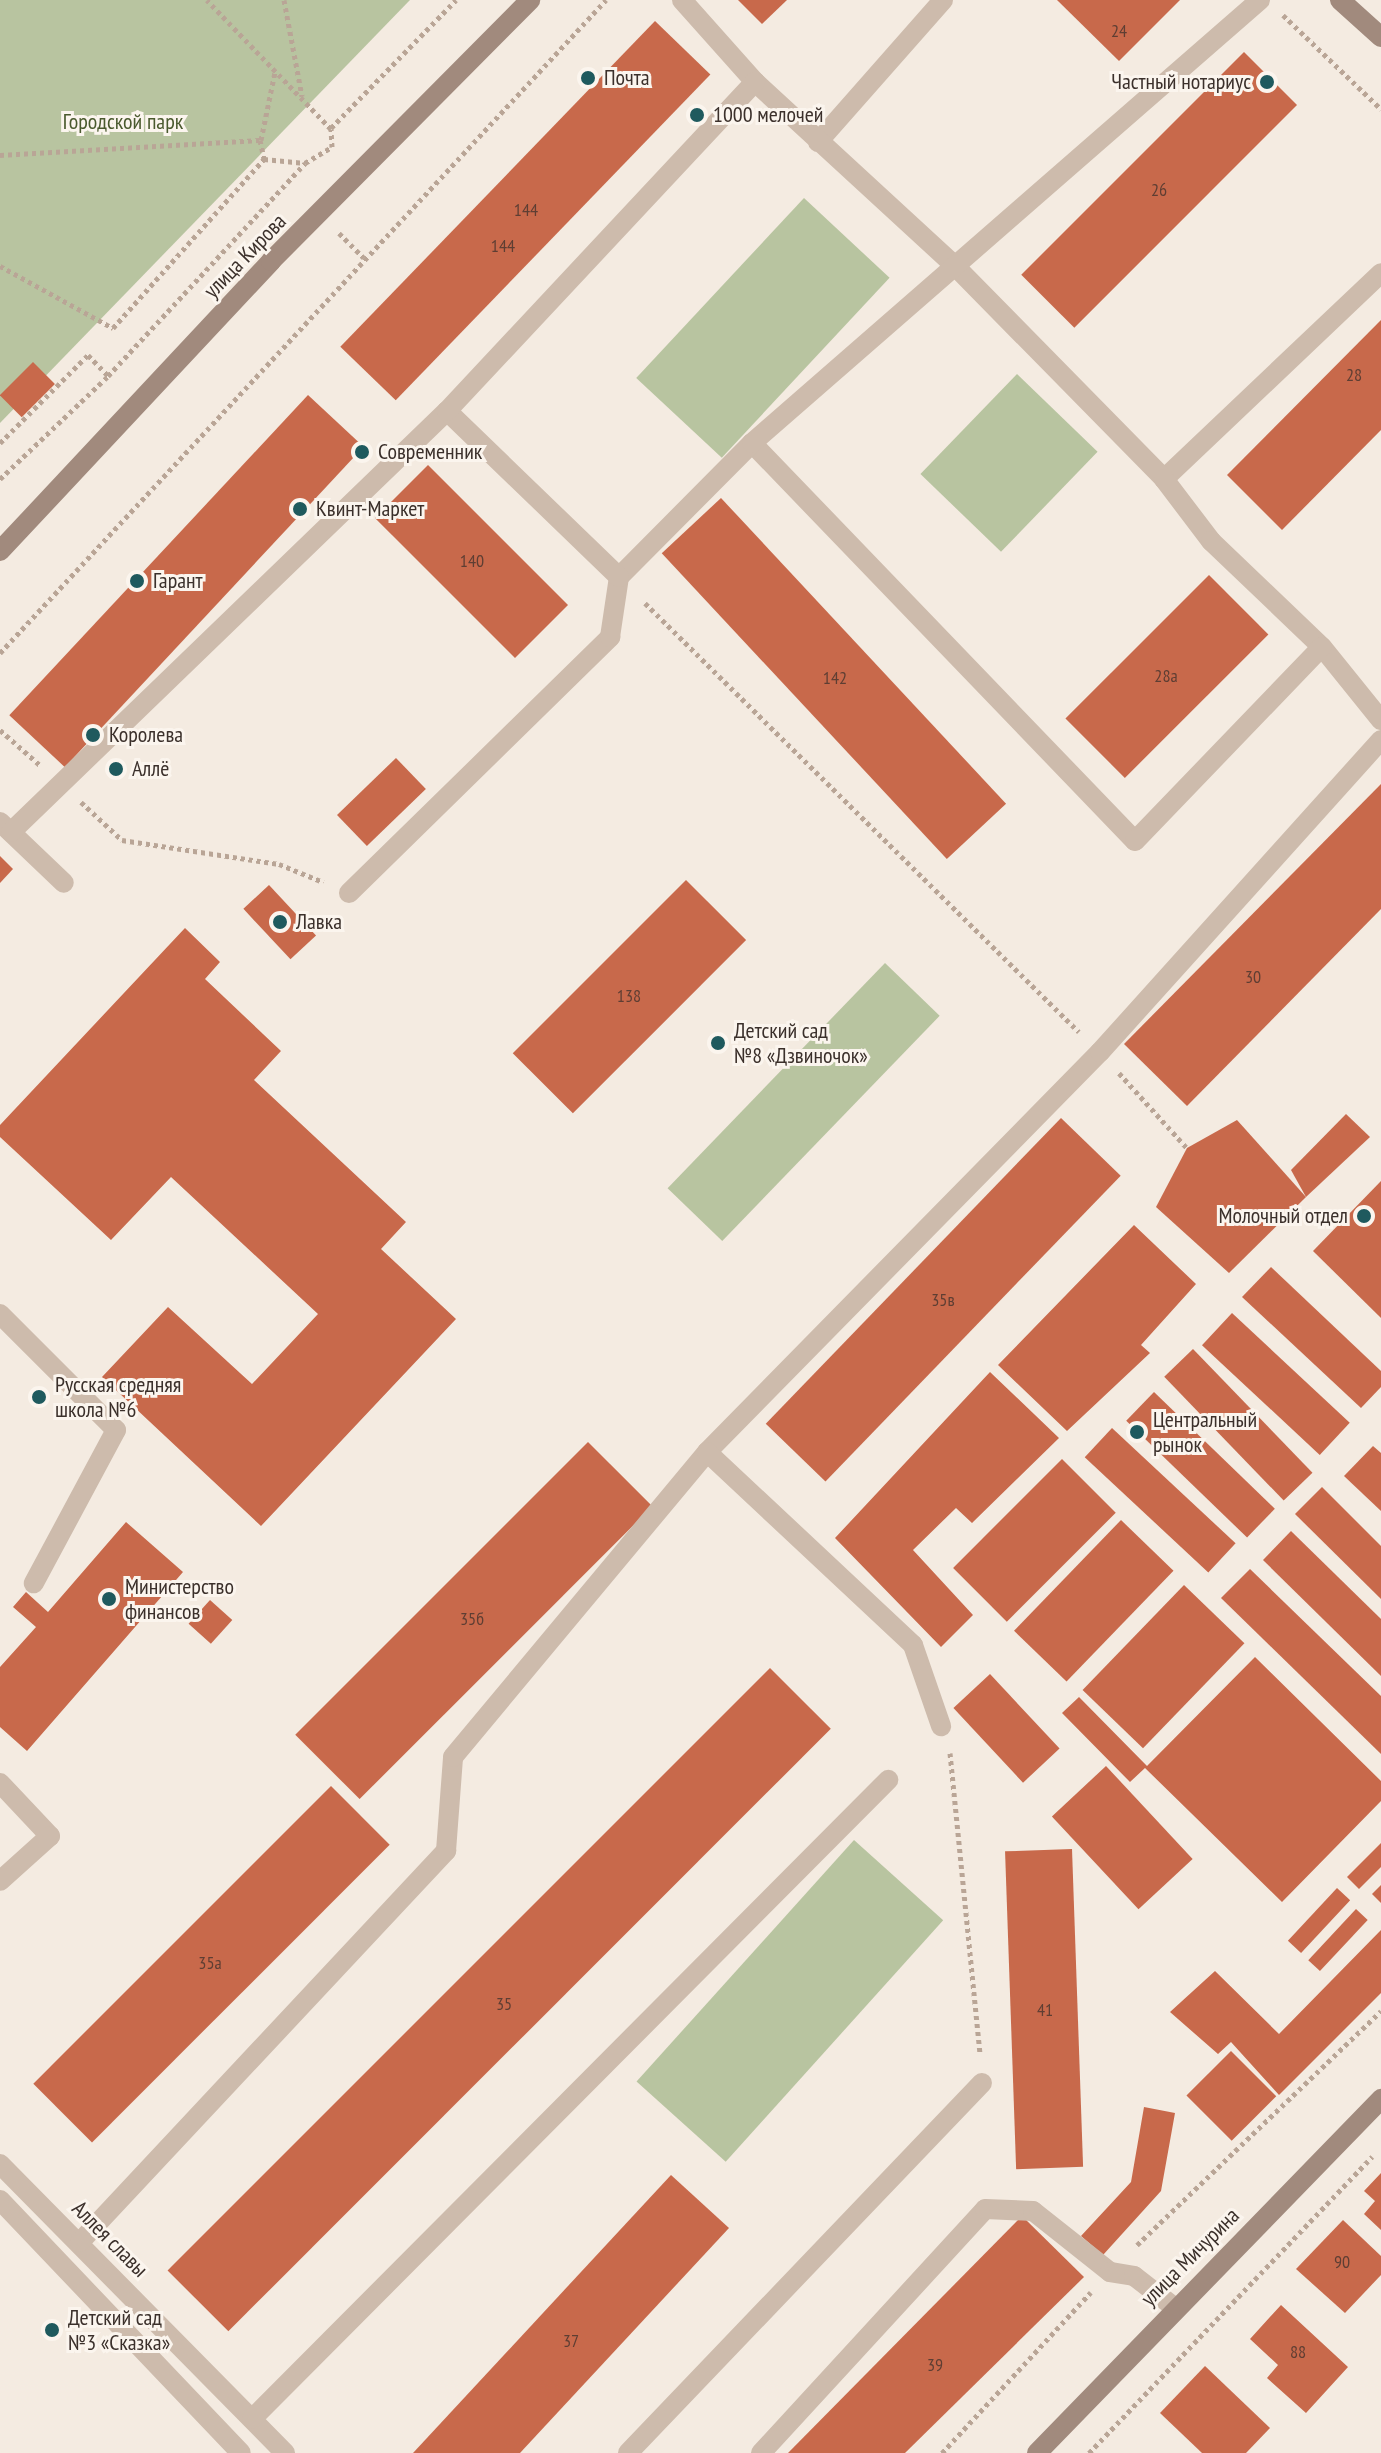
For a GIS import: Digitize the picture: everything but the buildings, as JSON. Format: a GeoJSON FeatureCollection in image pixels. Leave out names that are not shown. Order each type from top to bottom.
{"type":"FeatureCollection","features":[{"type":"Feature","properties":{"kind":"main road","name":"улица Кирова"},"geometry":{"type":"LineString","coordinates":[[0,551],[271,261],[530,0]]}},
{"type":"Feature","properties":{"kind":"main road"},"geometry":{"type":"LineString","coordinates":[[1340,0],[1381,37]]}},
{"type":"Feature","properties":{"kind":"main road","name":"улица Мичурина"},"geometry":{"type":"LineString","coordinates":[[1037,2453],[1174,2307],[1381,2099]]}},
{"type":"Feature","properties":{"kind":"street"},"geometry":{"type":"LineString","coordinates":[[682,0],[755,82],[955,266],[1164,479],[1211,541],[1322,647],[1381,720]]}},
{"type":"Feature","properties":{"kind":"street"},"geometry":{"type":"LineString","coordinates":[[818,142],[943,0]]}},
{"type":"Feature","properties":{"kind":"street"},"geometry":{"type":"LineString","coordinates":[[349,893],[610,637],[619,577],[752,443],[1260,0]]}},
{"type":"Feature","properties":{"kind":"street"},"geometry":{"type":"LineString","coordinates":[[64,883],[5,827],[60,783],[447,411],[755,82]]}},
{"type":"Feature","properties":{"kind":"street"},"geometry":{"type":"LineString","coordinates":[[1164,479],[1381,273]]}},
{"type":"Feature","properties":{"kind":"street"},"geometry":{"type":"LineString","coordinates":[[447,411],[619,577]]}},
{"type":"Feature","properties":{"kind":"street"},"geometry":{"type":"LineString","coordinates":[[752,443],[1135,841],[1322,647]]}},
{"type":"Feature","properties":{"kind":"street"},"geometry":{"type":"LineString","coordinates":[[80,2242],[446,1851],[453,1757],[707,1452],[1100,1052],[1381,740]]}},
{"type":"Feature","properties":{"kind":"street"},"geometry":{"type":"LineString","coordinates":[[0,1314],[116,1430],[34,1583]]}},
{"type":"Feature","properties":{"kind":"street"},"geometry":{"type":"LineString","coordinates":[[707,1452],[913,1645],[941,1726]]}},
{"type":"Feature","properties":{"kind":"street"},"geometry":{"type":"LineString","coordinates":[[252,2419],[888,1780]]}},
{"type":"Feature","properties":{"kind":"street"},"geometry":{"type":"LineString","coordinates":[[0,1783],[50,1836],[0,1881]]}},
{"type":"Feature","properties":{"kind":"street"},"geometry":{"type":"LineString","coordinates":[[628,2453],[982,2083]]}},
{"type":"Feature","properties":{"kind":"street","name":"Аллея славы"},"geometry":{"type":"LineString","coordinates":[[0,2164],[285,2453]]}},
{"type":"Feature","properties":{"kind":"street"},"geometry":{"type":"LineString","coordinates":[[0,2200],[241,2453]]}},
{"type":"Feature","properties":{"kind":"street"},"geometry":{"type":"LineString","coordinates":[[761,2453],[985,2209],[1033,2211],[1110,2272],[1134,2276],[1174,2307]]}},
{"type":"Feature","properties":{"kind":"path"},"geometry":{"type":"LineString","coordinates":[[0,479],[108,376],[305,163],[332,147],[331,129],[207,0]]}},
{"type":"Feature","properties":{"kind":"path"},"geometry":{"type":"LineString","coordinates":[[284,0],[303,97]]}},
{"type":"Feature","properties":{"kind":"path"},"geometry":{"type":"LineString","coordinates":[[331,129],[456,0]]}},
{"type":"Feature","properties":{"kind":"path"},"geometry":{"type":"LineString","coordinates":[[0,653],[606,0]]}},
{"type":"Feature","properties":{"kind":"path"},"geometry":{"type":"LineString","coordinates":[[1279,11],[1381,109]]}},
{"type":"Feature","properties":{"kind":"path"},"geometry":{"type":"LineString","coordinates":[[264,159],[260,140],[275,71]]}},
{"type":"Feature","properties":{"kind":"path"},"geometry":{"type":"LineString","coordinates":[[0,155],[260,140]]}},
{"type":"Feature","properties":{"kind":"path"},"geometry":{"type":"LineString","coordinates":[[264,159],[305,163]]}},
{"type":"Feature","properties":{"kind":"path"},"geometry":{"type":"LineString","coordinates":[[0,266],[113,328],[264,159]]}},
{"type":"Feature","properties":{"kind":"path"},"geometry":{"type":"LineString","coordinates":[[0,443],[88,355],[108,376]]}},
{"type":"Feature","properties":{"kind":"path"},"geometry":{"type":"LineString","coordinates":[[619,577],[1100,1052],[1187,1148]]}},
{"type":"Feature","properties":{"kind":"path"},"geometry":{"type":"LineString","coordinates":[[0,730],[122,840],[279,864],[349,893]]}},
{"type":"Feature","properties":{"kind":"path"},"geometry":{"type":"LineString","coordinates":[[941,1726],[952,1761],[982,2083]]}},
{"type":"Feature","properties":{"kind":"path"},"geometry":{"type":"LineString","coordinates":[[942,2453],[1110,2272],[1381,2011]]}},
{"type":"Feature","properties":{"kind":"path"},"geometry":{"type":"LineString","coordinates":[[1089,2453],[1381,2147]]}},
{"type":"Feature","properties":{"kind":"green space","name":"Городской парк"},"geometry":{"type":"Polygon","coordinates":[[[0,0],[410,0],[0,423],[0,0]]]}},
{"type":"Feature","properties":{"kind":"green space"},"geometry":{"type":"Polygon","coordinates":[[[804,198],[890,278],[722,458],[636,378],[804,198]]]}},
{"type":"Feature","properties":{"kind":"green space"},"geometry":{"type":"Polygon","coordinates":[[[1017,374],[1098,452],[1001,552],[920,474],[1017,374]]]}},
{"type":"Feature","properties":{"kind":"green space"},"geometry":{"type":"Polygon","coordinates":[[[885,963],[940,1016],[722,1241],[668,1188],[885,963]]]}},
{"type":"Feature","properties":{"kind":"green space"},"geometry":{"type":"Polygon","coordinates":[[[854,1840],[943,1920],[726,2162],[637,2082],[854,1840]]]}},
{"type":"Feature","properties":{"kind":"place","name":"Почта"},"geometry":{"type":"Point","coordinates":[588,78]}},
{"type":"Feature","properties":{"kind":"place","name":"Частный нотариус"},"geometry":{"type":"Point","coordinates":[1267,82]}},
{"type":"Feature","properties":{"kind":"place","name":"1000 мелочей"},"geometry":{"type":"Point","coordinates":[697,115]}},
{"type":"Feature","properties":{"kind":"place","name":"Современник"},"geometry":{"type":"Point","coordinates":[362,452]}},
{"type":"Feature","properties":{"kind":"place","name":"Квинт-Маркет"},"geometry":{"type":"Point","coordinates":[300,509]}},
{"type":"Feature","properties":{"kind":"place","name":"Гарант"},"geometry":{"type":"Point","coordinates":[137,581]}},
{"type":"Feature","properties":{"kind":"place","name":"Королева"},"geometry":{"type":"Point","coordinates":[93,735]}},
{"type":"Feature","properties":{"kind":"place","name":"Аллё"},"geometry":{"type":"Point","coordinates":[116,769]}},
{"type":"Feature","properties":{"kind":"place","name":"Лавка"},"geometry":{"type":"Point","coordinates":[280,922]}},
{"type":"Feature","properties":{"kind":"place","name":"Детский сад №8 «Дзвиночок»"},"geometry":{"type":"Point","coordinates":[718,1043]}},
{"type":"Feature","properties":{"kind":"place","name":"Молочный отдел"},"geometry":{"type":"Point","coordinates":[1364,1216]}},
{"type":"Feature","properties":{"kind":"place","name":"Русская средняя школа №6"},"geometry":{"type":"Point","coordinates":[39,1397]}},
{"type":"Feature","properties":{"kind":"place","name":"Центральный рынок"},"geometry":{"type":"Point","coordinates":[1137,1432]}},
{"type":"Feature","properties":{"kind":"place","name":"Министерство финансов"},"geometry":{"type":"Point","coordinates":[109,1599]}},
{"type":"Feature","properties":{"kind":"place","name":"Детский сад №3 «Сказка»"},"geometry":{"type":"Point","coordinates":[52,2330]}}]}
